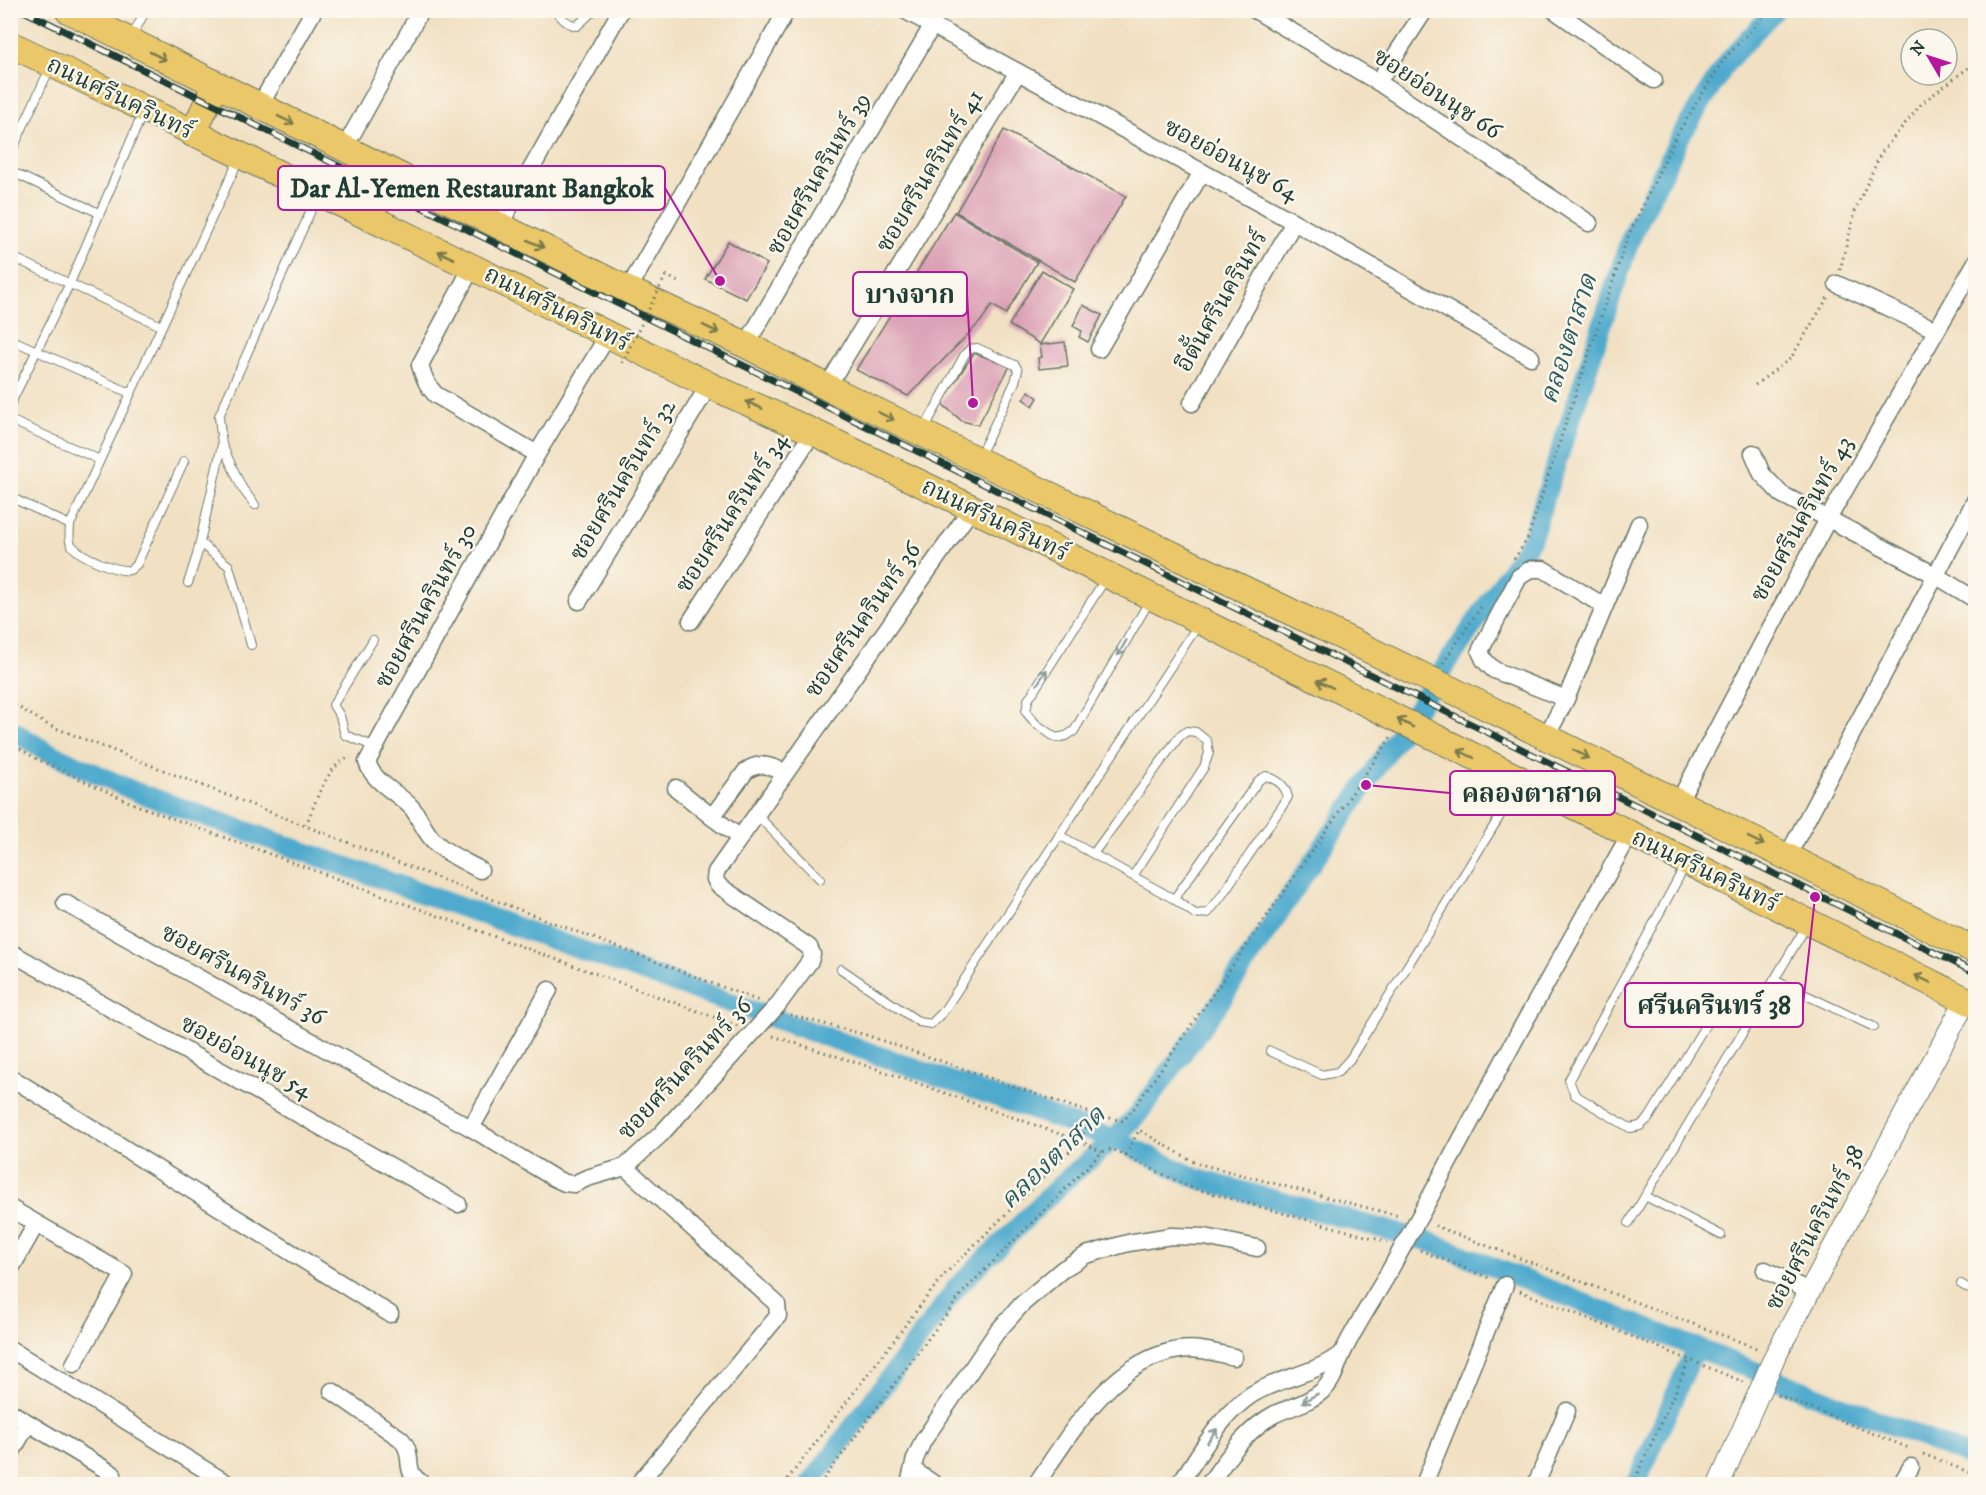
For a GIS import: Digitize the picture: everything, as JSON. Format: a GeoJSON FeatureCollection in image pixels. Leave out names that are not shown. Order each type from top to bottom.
{"type":"FeatureCollection","features":[{"type":"Feature","properties":{"kind":"main road","name":"ถนนศรีนครินทร์"},"geometry":{"type":"LineString","coordinates":[[68,10],[628,290],[746,345],[827,387],[1404,666],[1976,951]]}},
{"type":"Feature","properties":{"kind":"main road","name":"ถนนศรีนครินทร์"},"geometry":{"type":"LineString","coordinates":[[10,44],[472,267],[708,385],[972,508],[1971,1003]]}},
{"type":"Feature","properties":{"kind":"main road"},"geometry":{"type":"LineString","coordinates":[[193,134],[214,85]]}},
{"type":"Feature","properties":{"kind":"street"},"geometry":{"type":"LineString","coordinates":[[259,107],[314,10]]}},
{"type":"Feature","properties":{"kind":"street"},"geometry":{"type":"LineString","coordinates":[[344,149],[421,10]]}},
{"type":"Feature","properties":{"kind":"street"},"geometry":{"type":"LineString","coordinates":[[499,225],[621,10]]}},
{"type":"Feature","properties":{"kind":"street"},"geometry":{"type":"LineString","coordinates":[[628,290],[787,10]]}},
{"type":"Feature","properties":{"kind":"street","name":"ซอยอ่อนนุช 64"},"geometry":{"type":"LineString","coordinates":[[904,10],[1294,222],[1531,357]]}},
{"type":"Feature","properties":{"kind":"street","name":"ซอยอ่อนนุช 66"},"geometry":{"type":"LineString","coordinates":[[1255,10],[1377,82],[1589,223]]}},
{"type":"Feature","properties":{"kind":"street"},"geometry":{"type":"LineString","coordinates":[[1377,82],[1425,10]]}},
{"type":"Feature","properties":{"kind":"street"},"geometry":{"type":"LineString","coordinates":[[1554,10],[1654,80]]}},
{"type":"Feature","properties":{"kind":"street","name":"ซอยศรีนครินทร์ 39"},"geometry":{"type":"LineString","coordinates":[[746,345],[932,26]]}},
{"type":"Feature","properties":{"kind":"street","name":"ซอยศรีนครินทร์ 41"},"geometry":{"type":"LineString","coordinates":[[827,387],[1018,72]]}},
{"type":"Feature","properties":{"kind":"street"},"geometry":{"type":"LineString","coordinates":[[1100,349],[1202,172]]}},
{"type":"Feature","properties":{"kind":"street","name":"อีตั้นศรีนครินทร์"},"geometry":{"type":"LineString","coordinates":[[1192,403],[1294,222]]}},
{"type":"Feature","properties":{"kind":"street","name":"ซอยศรีนครินทร์ 43"},"geometry":{"type":"LineString","coordinates":[[1678,803],[1828,519],[1976,262]]}},
{"type":"Feature","properties":{"kind":"street"},"geometry":{"type":"LineString","coordinates":[[472,267],[420,365],[422,374],[436,394],[537,454]]}},
{"type":"Feature","properties":{"kind":"street"},"geometry":{"type":"LineString","coordinates":[[1837,284],[1936,330]]}},
{"type":"Feature","properties":{"kind":"street","name":"ซอยศรีนครินทร์ 30"},"geometry":{"type":"LineString","coordinates":[[367,762],[537,454],[608,335]]}},
{"type":"Feature","properties":{"kind":"street","name":"ซอยศรีนครินทร์ 32"},"geometry":{"type":"LineString","coordinates":[[579,601],[708,385]]}},
{"type":"Feature","properties":{"kind":"street","name":"ซอยศรีนครินทร์ 34"},"geometry":{"type":"LineString","coordinates":[[691,621],[813,432]]}},
{"type":"Feature","properties":{"kind":"street"},"geometry":{"type":"LineString","coordinates":[[1753,453],[1762,474],[1781,494],[1935,575],[1976,600]]}},
{"type":"Feature","properties":{"kind":"street"},"geometry":{"type":"LineString","coordinates":[[1787,857],[1976,499]]}},
{"type":"Feature","properties":{"kind":"street","name":"ซอยศรีนครินทร์ 36"},"geometry":{"type":"LineString","coordinates":[[65,903],[471,1128],[565,1183],[574,1184],[625,1167],[661,1134],[754,1032],[777,1006],[810,961],[812,954],[809,947],[718,885],[715,879],[716,872],[972,508]]}},
{"type":"Feature","properties":{"kind":"street"},"geometry":{"type":"LineString","coordinates":[[1546,737],[1566,699],[1639,524]]}},
{"type":"Feature","properties":{"kind":"street"},"geometry":{"type":"LineString","coordinates":[[1566,699],[1494,670],[1484,660],[1480,651],[1519,577],[1531,569],[1543,569],[1604,606]]}},
{"type":"Feature","properties":{"kind":"street"},"geometry":{"type":"LineString","coordinates":[[367,762],[370,771],[379,781],[412,809],[437,845],[480,870]]}},
{"type":"Feature","properties":{"kind":"street"},"geometry":{"type":"LineString","coordinates":[[712,817],[746,771],[753,766],[763,764],[786,772]]}},
{"type":"Feature","properties":{"kind":"street"},"geometry":{"type":"LineString","coordinates":[[676,788],[739,837]]}},
{"type":"Feature","properties":{"kind":"street"},"geometry":{"type":"LineString","coordinates":[[1209,1485],[1239,1445],[1260,1423],[1309,1400],[1332,1380],[1342,1352],[1385,1279],[1513,1042],[1630,834]]}},
{"type":"Feature","properties":{"kind":"street","name":"ซอยอ่อนนุช 54"},"geometry":{"type":"LineString","coordinates":[[10,952],[458,1204]]}},
{"type":"Feature","properties":{"kind":"street"},"geometry":{"type":"LineString","coordinates":[[471,1128],[549,990]]}},
{"type":"Feature","properties":{"kind":"street","name":"ซอยศรีนครินทร์ 38"},"geometry":{"type":"LineString","coordinates":[[1719,1485],[1775,1356],[1809,1291],[1971,1003]]}},
{"type":"Feature","properties":{"kind":"street"},"geometry":{"type":"LineString","coordinates":[[10,1077],[390,1314]]}},
{"type":"Feature","properties":{"kind":"street"},"geometry":{"type":"LineString","coordinates":[[625,1167],[777,1304],[778,1316],[638,1485]]}},
{"type":"Feature","properties":{"kind":"street"},"geometry":{"type":"LineString","coordinates":[[10,1208],[124,1274],[74,1364]]}},
{"type":"Feature","properties":{"kind":"street"},"geometry":{"type":"LineString","coordinates":[[10,1270],[36,1224]]}},
{"type":"Feature","properties":{"kind":"street"},"geometry":{"type":"LineString","coordinates":[[934,1485],[911,1477],[922,1441],[996,1333],[1030,1297],[1063,1269],[1086,1255],[1128,1243],[1171,1236],[1205,1237],[1257,1248]]}},
{"type":"Feature","properties":{"kind":"street"},"geometry":{"type":"LineString","coordinates":[[1765,1270],[1809,1291]]}},
{"type":"Feature","properties":{"kind":"street"},"geometry":{"type":"LineString","coordinates":[[1424,1485],[1505,1285]]}},
{"type":"Feature","properties":{"kind":"street"},"geometry":{"type":"LineString","coordinates":[[10,1349],[228,1485]]}},
{"type":"Feature","properties":{"kind":"street"},"geometry":{"type":"LineString","coordinates":[[1036,1485],[1069,1436],[1108,1387],[1129,1371],[1151,1357],[1181,1349],[1203,1350],[1234,1357]]}},
{"type":"Feature","properties":{"kind":"street"},"geometry":{"type":"LineString","coordinates":[[1179,1485],[1219,1427],[1232,1411],[1251,1395],[1319,1368],[1342,1352]]}},
{"type":"Feature","properties":{"kind":"street"},"geometry":{"type":"LineString","coordinates":[[332,1391],[401,1439],[410,1455],[410,1472],[414,1479],[423,1485]]}},
{"type":"Feature","properties":{"kind":"street"},"geometry":{"type":"LineString","coordinates":[[1536,1485],[1567,1411]]}},
{"type":"Feature","properties":{"kind":"street"},"geometry":{"type":"LineString","coordinates":[[10,1412],[112,1474],[107,1485]]}},
{"type":"Feature","properties":{"kind":"street"},"geometry":{"type":"LineString","coordinates":[[10,1455],[28,1423]]}},
{"type":"Feature","properties":{"kind":"street"},"geometry":{"type":"LineString","coordinates":[[1901,1485],[1911,1467]]}},
{"type":"Feature","properties":{"kind":"lane"},"geometry":{"type":"LineString","coordinates":[[129,41],[146,10]]}},
{"type":"Feature","properties":{"kind":"lane"},"geometry":{"type":"LineString","coordinates":[[557,10],[569,24],[577,26],[594,10]]}},
{"type":"Feature","properties":{"kind":"lane"},"geometry":{"type":"LineString","coordinates":[[10,155],[52,64]]}},
{"type":"Feature","properties":{"kind":"lane"},"geometry":{"type":"LineString","coordinates":[[10,405],[70,283],[145,109]]}},
{"type":"Feature","properties":{"kind":"lane"},"geometry":{"type":"LineString","coordinates":[[184,461],[137,564],[130,570],[119,570],[80,553],[72,547],[69,541],[70,525],[240,156]]}},
{"type":"Feature","properties":{"kind":"lane"},"geometry":{"type":"LineString","coordinates":[[10,171],[99,213]]}},
{"type":"Feature","properties":{"kind":"lane"},"geometry":{"type":"LineString","coordinates":[[188,583],[200,543],[222,445],[219,416],[318,194]]}},
{"type":"Feature","properties":{"kind":"lane"},"geometry":{"type":"LineString","coordinates":[[10,256],[160,326]]}},
{"type":"Feature","properties":{"kind":"lane"},"geometry":{"type":"LineString","coordinates":[[10,339],[130,393]]}},
{"type":"Feature","properties":{"kind":"lane"},"geometry":{"type":"LineString","coordinates":[[922,433],[964,354],[970,349],[977,348],[1015,365],[1018,370],[1015,382],[977,460]]}},
{"type":"Feature","properties":{"kind":"lane"},"geometry":{"type":"LineString","coordinates":[[10,420],[100,460]]}},
{"type":"Feature","properties":{"kind":"lane"},"geometry":{"type":"LineString","coordinates":[[222,445],[242,488],[255,504]]}},
{"type":"Feature","properties":{"kind":"lane"},"geometry":{"type":"LineString","coordinates":[[10,497],[70,525]]}},
{"type":"Feature","properties":{"kind":"lane"},"geometry":{"type":"LineString","coordinates":[[200,543],[229,566],[251,645]]}},
{"type":"Feature","properties":{"kind":"lane"},"geometry":{"type":"LineString","coordinates":[[1108,576],[1028,700],[1026,712],[1036,724],[1056,738],[1066,736],[1074,730],[1152,597]]}},
{"type":"Feature","properties":{"kind":"lane"},"geometry":{"type":"LineString","coordinates":[[841,969],[919,1022],[931,1024],[943,1012],[1200,621]]}},
{"type":"Feature","properties":{"kind":"lane"},"geometry":{"type":"LineString","coordinates":[[373,640],[333,705],[340,716],[345,735],[376,747]]}},
{"type":"Feature","properties":{"kind":"lane"},"geometry":{"type":"LineString","coordinates":[[1094,854],[1179,737],[1187,731],[1196,732],[1207,741],[1209,753],[1204,767],[1133,876]]}},
{"type":"Feature","properties":{"kind":"lane"},"geometry":{"type":"LineString","coordinates":[[1059,835],[1174,899],[1195,914],[1208,913],[1221,898],[1288,797],[1286,788],[1266,776],[1259,780],[1174,899]]}},
{"type":"Feature","properties":{"kind":"lane"},"geometry":{"type":"LineString","coordinates":[[1270,1051],[1322,1075],[1338,1072],[1350,1059],[1522,781]]}},
{"type":"Feature","properties":{"kind":"lane"},"geometry":{"type":"LineString","coordinates":[[756,813],[820,879]]}},
{"type":"Feature","properties":{"kind":"lane"},"geometry":{"type":"LineString","coordinates":[[1687,863],[1569,1080],[1575,1095],[1630,1128],[1640,1126],[1649,1118],[1711,1016]]}},
{"type":"Feature","properties":{"kind":"lane"},"geometry":{"type":"LineString","coordinates":[[1629,1223],[1809,923]]}},
{"type":"Feature","properties":{"kind":"lane"},"geometry":{"type":"LineString","coordinates":[[1774,980],[1874,1027]]}},
{"type":"Feature","properties":{"kind":"lane"},"geometry":{"type":"LineString","coordinates":[[1645,1196],[1721,1235]]}},
{"type":"Feature","properties":{"kind":"lane"},"geometry":{"type":"LineString","coordinates":[[1961,1284],[1976,1293]]}},
{"type":"Feature","properties":{"kind":"path"},"geometry":{"type":"LineString","coordinates":[[1508,568],[1527,540],[1627,239],[1676,136],[1724,59],[1770,10]]}},
{"type":"Feature","properties":{"kind":"path"},"geometry":{"type":"LineString","coordinates":[[1755,385],[1791,358],[1837,284],[1856,208],[1881,153],[1922,103],[1976,62]]}},
{"type":"Feature","properties":{"kind":"path"},"geometry":{"type":"LineString","coordinates":[[622,363],[666,275],[678,282]]}},
{"type":"Feature","properties":{"kind":"path"},"geometry":{"type":"LineString","coordinates":[[1442,664],[1489,596]]}},
{"type":"Feature","properties":{"kind":"path"},"geometry":{"type":"LineString","coordinates":[[10,702],[48,725],[507,905],[777,1006],[792,1016],[866,1035],[1093,1114],[1123,1121],[1392,735],[1378,710]]}},
{"type":"Feature","properties":{"kind":"path"},"geometry":{"type":"LineString","coordinates":[[10,742],[35,758],[136,805],[754,1032],[780,1037],[877,1069],[1080,1141],[1102,1152]]}},
{"type":"Feature","properties":{"kind":"path"},"geometry":{"type":"LineString","coordinates":[[306,825],[323,783],[342,759],[352,757],[367,762]]}},
{"type":"Feature","properties":{"kind":"path"},"geometry":{"type":"LineString","coordinates":[[784,1485],[943,1276],[1080,1141],[1093,1114]]}},
{"type":"Feature","properties":{"kind":"path"},"geometry":{"type":"LineString","coordinates":[[1126,1155],[1139,1130],[1196,1163],[1401,1217]]}},
{"type":"Feature","properties":{"kind":"path"},"geometry":{"type":"LineString","coordinates":[[820,1485],[963,1292],[1102,1152],[1112,1149],[1189,1186],[1396,1244]]}},
{"type":"Feature","properties":{"kind":"path"},"geometry":{"type":"LineString","coordinates":[[1436,1226],[1775,1356]]}},
{"type":"Feature","properties":{"kind":"path"},"geometry":{"type":"LineString","coordinates":[[1418,1250],[1428,1252],[1911,1449]]}},
{"type":"Feature","properties":{"kind":"path"},"geometry":{"type":"LineString","coordinates":[[1633,1485],[1689,1360]]}},
{"type":"Feature","properties":{"kind":"path"},"geometry":{"type":"LineString","coordinates":[[1922,1453],[1976,1475]]}},
{"type":"Feature","properties":{"kind":"building"},"geometry":{"type":"Polygon","coordinates":[[[1004,130],[1126,196],[1075,282],[956,212],[1004,130]]]}},
{"type":"Feature","properties":{"kind":"building"},"geometry":{"type":"Polygon","coordinates":[[[954,212],[1037,262],[1006,314],[992,305],[981,321],[908,396],[856,370],[954,212]]]}},
{"type":"Feature","properties":{"kind":"building"},"geometry":{"type":"Polygon","coordinates":[[[728,241],[767,264],[746,299],[705,279],[728,241]]]}},
{"type":"Feature","properties":{"kind":"building"},"geometry":{"type":"Polygon","coordinates":[[[1042,270],[1073,289],[1040,344],[1009,325],[1042,270]]]}},
{"type":"Feature","properties":{"kind":"building"},"geometry":{"type":"Polygon","coordinates":[[[1083,305],[1102,315],[1088,342],[1079,337],[1082,331],[1073,326],[1083,305]]]}},
{"type":"Feature","properties":{"kind":"building"},"geometry":{"type":"Polygon","coordinates":[[[1065,342],[1068,366],[1039,369],[1038,358],[1042,357],[1040,345],[1065,342]]]}},
{"type":"Feature","properties":{"kind":"building"},"geometry":{"type":"Polygon","coordinates":[[[974,353],[1010,366],[978,425],[962,421],[941,403],[974,353]]]}},
{"type":"Feature","properties":{"kind":"building"},"geometry":{"type":"Polygon","coordinates":[[[1029,391],[1038,398],[1033,406],[1023,399],[1029,391]]]}},
{"type":"Feature","properties":{"kind":"waterway","name":"คลองตาสาด"},"geometry":{"type":"LineString","coordinates":[[810,1484],[958,1286],[1061,1184],[1114,1139],[1139,1113],[1216,1008],[1531,540],[1630,240],[1680,137],[1727,62],[1775,10]]}},
{"type":"Feature","properties":{"kind":"waterway"},"geometry":{"type":"LineString","coordinates":[[10,729],[44,750],[136,792],[1114,1139],[1198,1179],[1428,1241],[1976,1459]]}},
{"type":"Feature","properties":{"kind":"waterway"},"geometry":{"type":"LineString","coordinates":[[1636,1484],[1696,1347]]}},
{"type":"Feature","properties":{"kind":"railway"},"geometry":{"type":"LineString","coordinates":[[22,10],[1976,973]]}},
{"type":"Feature","properties":{"kind":"place","name":"Dar Al-Yemen Restaurant Bangkok"},"geometry":{"type":"Point","coordinates":[720,281]}},
{"type":"Feature","properties":{"kind":"place","name":"บางจาก"},"geometry":{"type":"Point","coordinates":[973,403]}},
{"type":"Feature","properties":{"kind":"place","name":"คลองตาสาด"},"geometry":{"type":"Point","coordinates":[1366,785]}},
{"type":"Feature","properties":{"kind":"place","name":"ศรีนครินทร์ 38"},"geometry":{"type":"Point","coordinates":[1815,897]}}]}
